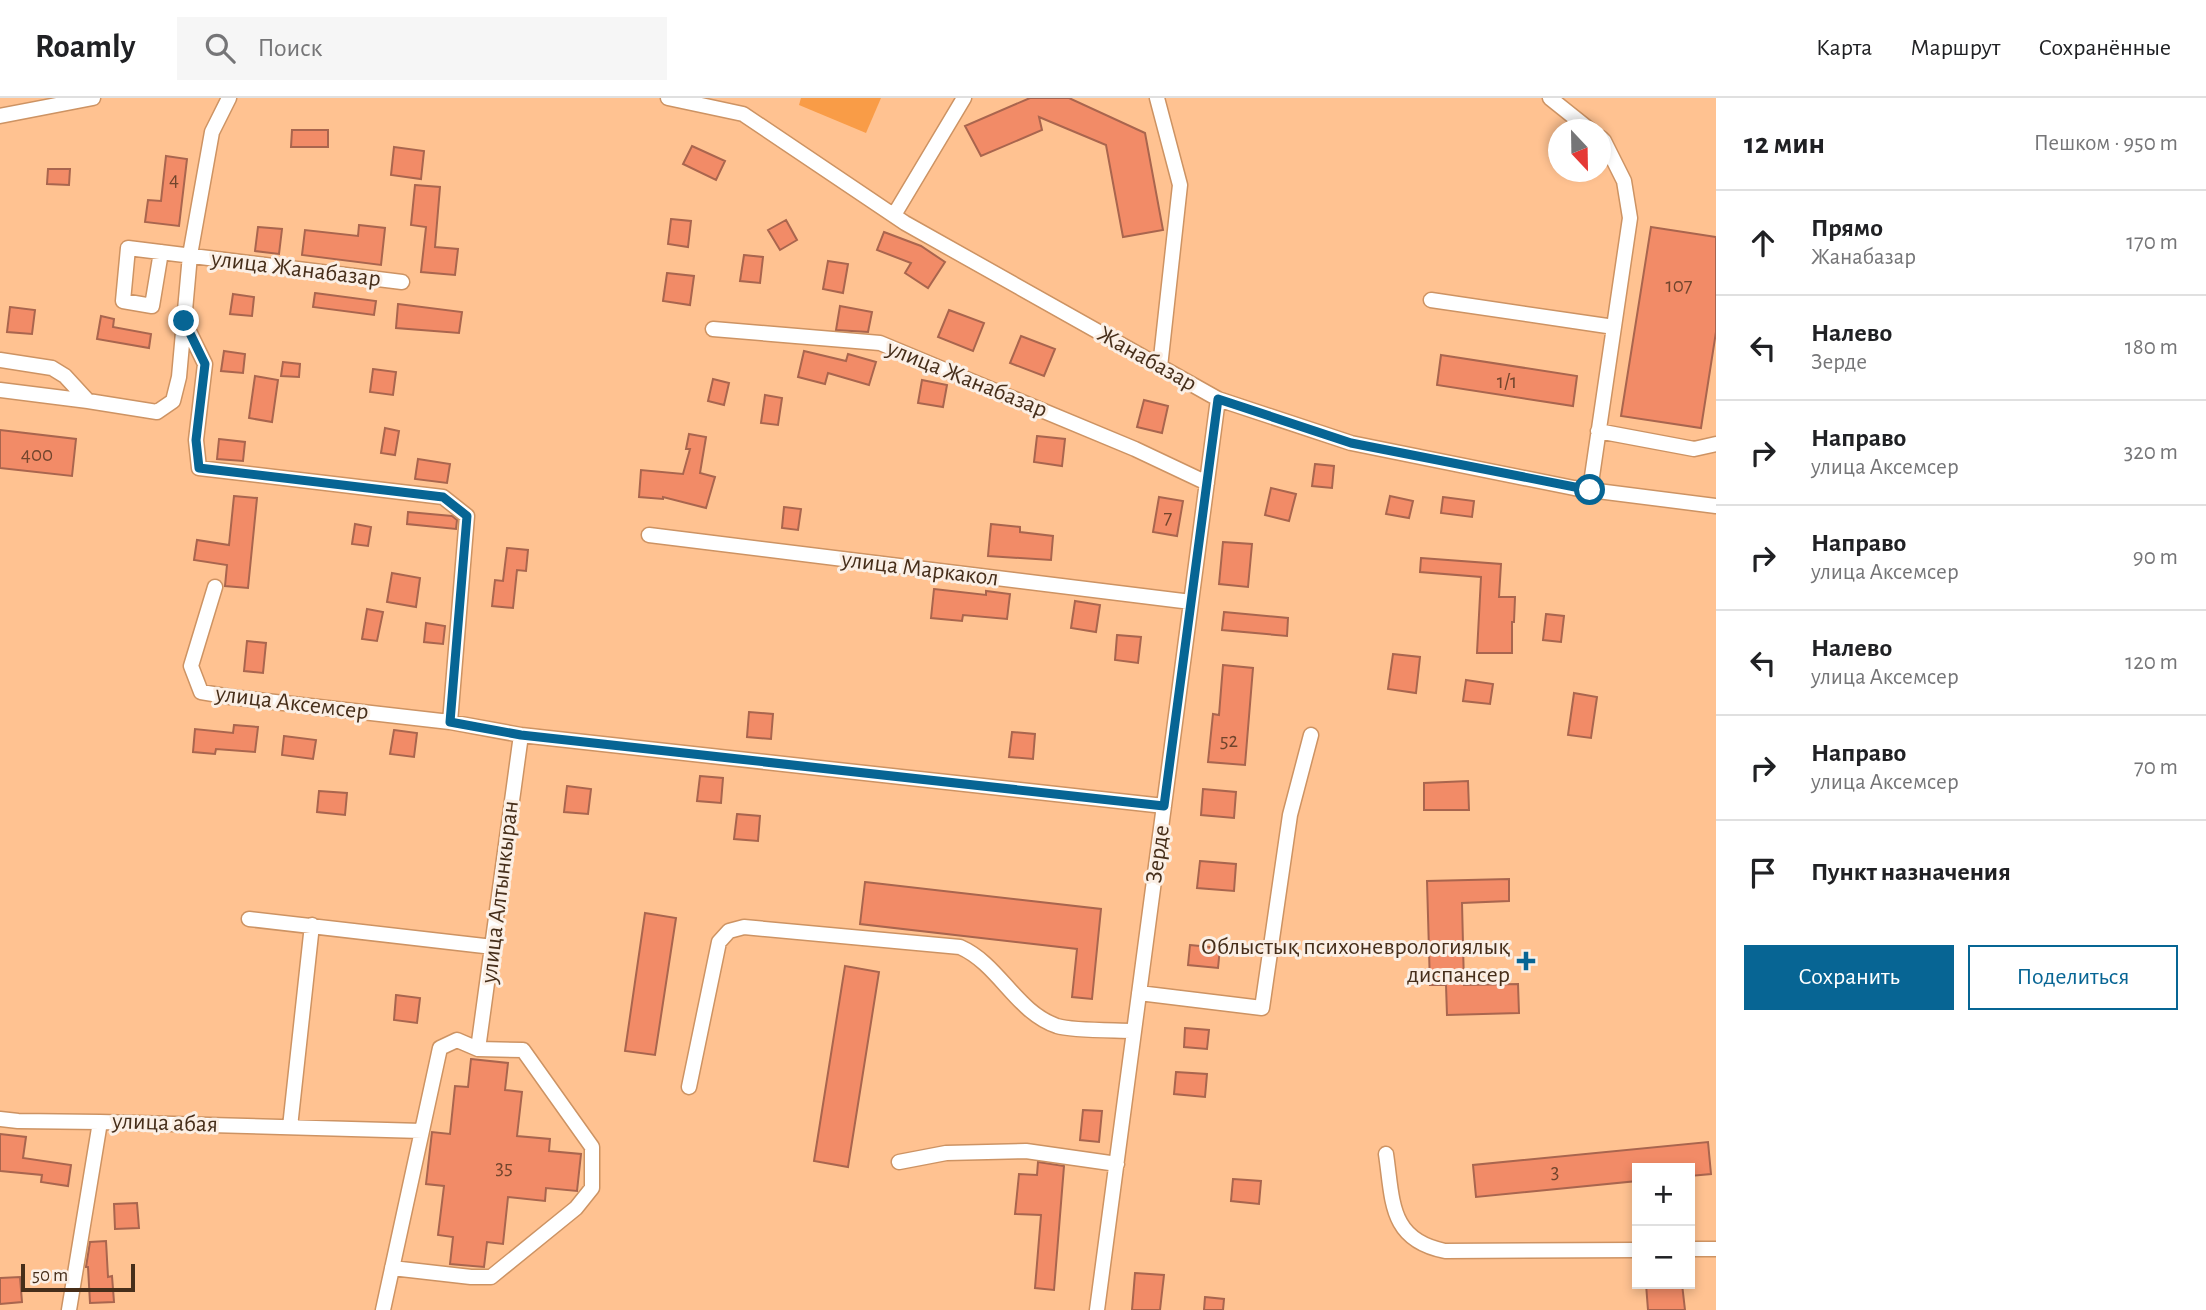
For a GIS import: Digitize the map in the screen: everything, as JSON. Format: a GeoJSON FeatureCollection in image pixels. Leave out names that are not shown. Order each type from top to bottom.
{"type":"FeatureCollection","features":[{"type":"Feature","properties":{"kind":"street"},"geometry":{"type":"LineString","coordinates":[[29,98],[44,107]]}},
{"type":"Feature","properties":{"kind":"street"},"geometry":{"type":"LineString","coordinates":[[0,116],[93,98]]}},
{"type":"Feature","properties":{"kind":"street"},"geometry":{"type":"LineString","coordinates":[[0,390],[157,412],[173,401],[179,377],[190,255],[212,132],[229,98]]}},
{"type":"Feature","properties":{"kind":"street","name":"Жанабазар"},"geometry":{"type":"LineString","coordinates":[[668,98],[743,114],[894,215],[1218,399],[1351,443],[1590,490],[1716,506]]}},
{"type":"Feature","properties":{"kind":"street"},"geometry":{"type":"LineString","coordinates":[[894,215],[964,98]]}},
{"type":"Feature","properties":{"kind":"street"},"geometry":{"type":"LineString","coordinates":[[1157,98],[1180,185],[1160,367]]}},
{"type":"Feature","properties":{"kind":"street"},"geometry":{"type":"LineString","coordinates":[[1550,98],[1576,119]]}},
{"type":"Feature","properties":{"kind":"street"},"geometry":{"type":"LineString","coordinates":[[1590,490],[1630,218],[1624,181],[1611,155]]}},
{"type":"Feature","properties":{"kind":"street","name":"улица Жанабазар"},"geometry":{"type":"LineString","coordinates":[[161,252],[402,282]]}},
{"type":"Feature","properties":{"kind":"street"},"geometry":{"type":"LineString","coordinates":[[1431,300],[1614,327]]}},
{"type":"Feature","properties":{"kind":"street"},"geometry":{"type":"LineString","coordinates":[[184,321],[205,364],[196,440],[199,468],[443,497],[467,516],[450,722]]}},
{"type":"Feature","properties":{"kind":"street","name":"улица Жанабазар"},"geometry":{"type":"LineString","coordinates":[[713,329],[880,343],[1113,439],[1207,483]]}},
{"type":"Feature","properties":{"kind":"street"},"geometry":{"type":"LineString","coordinates":[[0,360],[52,368],[65,376],[88,401]]}},
{"type":"Feature","properties":{"kind":"street","name":"Зерде"},"geometry":{"type":"LineString","coordinates":[[1097,1310],[1218,399]]}},
{"type":"Feature","properties":{"kind":"street"},"geometry":{"type":"LineString","coordinates":[[1598,431],[1694,449],[1716,444]]}},
{"type":"Feature","properties":{"kind":"street","name":"улица Маркакол"},"geometry":{"type":"LineString","coordinates":[[649,535],[1191,602]]}},
{"type":"Feature","properties":{"kind":"street","name":"улица Аксемсер"},"geometry":{"type":"LineString","coordinates":[[215,587],[191,666],[201,692],[450,722],[521,735],[1164,806]]}},
{"type":"Feature","properties":{"kind":"street","name":"улица Алтынкыран"},"geometry":{"type":"LineString","coordinates":[[478,1049],[521,735]]}},
{"type":"Feature","properties":{"kind":"street"},"geometry":{"type":"LineString","coordinates":[[1139,993],[1262,1008],[1290,815],[1311,736]]}},
{"type":"Feature","properties":{"kind":"street"},"geometry":{"type":"LineString","coordinates":[[249,919],[493,947]]}},
{"type":"Feature","properties":{"kind":"street"},"geometry":{"type":"LineString","coordinates":[[290,1127],[312,925]]}},
{"type":"Feature","properties":{"kind":"street"},"geometry":{"type":"LineString","coordinates":[[689,1087],[719,942],[729,931],[744,927],[960,947],[974,954],[997,974],[1016,997],[1037,1015],[1058,1026],[1134,1031]]}},
{"type":"Feature","properties":{"kind":"street"},"geometry":{"type":"LineString","coordinates":[[383,1310],[392,1268],[440,1048],[457,1040],[478,1049],[523,1050],[592,1147],[592,1188],[576,1208],[491,1277],[392,1268]]}},
{"type":"Feature","properties":{"kind":"street"},"geometry":{"type":"LineString","coordinates":[[0,1118],[18,1121],[100,1122]]}},
{"type":"Feature","properties":{"kind":"street","name":"улица абая"},"geometry":{"type":"LineString","coordinates":[[69,1310],[100,1122],[422,1131]]}},
{"type":"Feature","properties":{"kind":"street"},"geometry":{"type":"LineString","coordinates":[[899,1162],[946,1153],[1026,1151],[1116,1164]]}},
{"type":"Feature","properties":{"kind":"street"},"geometry":{"type":"LineString","coordinates":[[1386,1154],[1394,1210],[1402,1228],[1416,1242],[1431,1248],[1445,1251],[1632,1250]]}},
{"type":"Feature","properties":{"kind":"street"},"geometry":{"type":"LineString","coordinates":[[1695,1249],[1716,1249]]}},
{"type":"Feature","properties":{"kind":"shaded area"},"geometry":{"type":"Polygon","coordinates":[[[801,98],[881,98],[866,133],[799,105],[801,98]]]}},
{"type":"Feature","properties":{"kind":"building"},"geometry":{"type":"Polygon","coordinates":[[[1030,98],[1069,98],[1145,133],[1163,230],[1123,237],[1106,145],[1039,117],[1042,130],[981,156],[965,126],[1030,98]]]}},
{"type":"Feature","properties":{"kind":"building"},"geometry":{"type":"Polygon","coordinates":[[[292,130],[328,130],[328,147],[291,147],[292,130]]]}},
{"type":"Feature","properties":{"kind":"building"},"geometry":{"type":"Polygon","coordinates":[[[692,146],[725,161],[716,180],[683,164],[692,146]]]}},
{"type":"Feature","properties":{"kind":"building"},"geometry":{"type":"Polygon","coordinates":[[[394,147],[424,151],[421,179],[391,175],[394,147]]]}},
{"type":"Feature","properties":{"kind":"building"},"geometry":{"type":"Polygon","coordinates":[[[166,156],[187,159],[179,226],[145,222],[148,200],[161,201],[166,156]]]}},
{"type":"Feature","properties":{"kind":"building"},"geometry":{"type":"Polygon","coordinates":[[[48,169],[70,169],[69,185],[47,184],[48,169]]]}},
{"type":"Feature","properties":{"kind":"building"},"geometry":{"type":"Polygon","coordinates":[[[415,185],[440,187],[435,247],[458,249],[455,275],[421,272],[426,227],[411,225],[415,185]]]}},
{"type":"Feature","properties":{"kind":"building"},"geometry":{"type":"Polygon","coordinates":[[[671,219],[691,221],[688,247],[668,244],[671,219]]]}},
{"type":"Feature","properties":{"kind":"building"},"geometry":{"type":"Polygon","coordinates":[[[786,220],[797,240],[780,250],[768,230],[786,220]]]}},
{"type":"Feature","properties":{"kind":"building"},"geometry":{"type":"Polygon","coordinates":[[[359,225],[385,228],[381,265],[302,255],[305,230],[358,236],[359,225]]]}},
{"type":"Feature","properties":{"kind":"building"},"geometry":{"type":"Polygon","coordinates":[[[258,227],[282,229],[279,254],[255,251],[258,227]]]}},
{"type":"Feature","properties":{"kind":"building"},"geometry":{"type":"Polygon","coordinates":[[[1651,227],[1716,237],[1716,332],[1701,428],[1621,416],[1651,227]]]}},
{"type":"Feature","properties":{"kind":"building"},"geometry":{"type":"Polygon","coordinates":[[[884,232],[921,246],[945,262],[928,288],[905,273],[911,263],[877,250],[884,232]]]}},
{"type":"Feature","properties":{"kind":"building"},"geometry":{"type":"Polygon","coordinates":[[[744,255],[763,257],[760,283],[740,281],[744,255]]]}},
{"type":"Feature","properties":{"kind":"building"},"geometry":{"type":"Polygon","coordinates":[[[828,261],[848,264],[843,293],[823,289],[828,261]]]}},
{"type":"Feature","properties":{"kind":"building"},"geometry":{"type":"Polygon","coordinates":[[[667,273],[694,276],[690,305],[663,301],[667,273]]]}},
{"type":"Feature","properties":{"kind":"building"},"geometry":{"type":"Polygon","coordinates":[[[315,293],[376,301],[374,315],[313,307],[315,293]]]}},
{"type":"Feature","properties":{"kind":"building"},"geometry":{"type":"Polygon","coordinates":[[[233,294],[254,297],[252,316],[230,314],[233,294]]]}},
{"type":"Feature","properties":{"kind":"building"},"geometry":{"type":"Polygon","coordinates":[[[398,304],[462,312],[459,333],[396,328],[398,304]]]}},
{"type":"Feature","properties":{"kind":"building"},"geometry":{"type":"Polygon","coordinates":[[[840,306],[872,312],[868,332],[836,330],[840,306]]]}},
{"type":"Feature","properties":{"kind":"building"},"geometry":{"type":"Polygon","coordinates":[[[10,307],[35,310],[32,334],[7,332],[10,307]]]}},
{"type":"Feature","properties":{"kind":"building"},"geometry":{"type":"Polygon","coordinates":[[[949,310],[984,323],[973,351],[938,337],[949,310]]]}},
{"type":"Feature","properties":{"kind":"building"},"geometry":{"type":"Polygon","coordinates":[[[101,316],[114,319],[113,327],[151,334],[149,348],[97,339],[101,316]]]}},
{"type":"Feature","properties":{"kind":"building"},"geometry":{"type":"Polygon","coordinates":[[[1021,336],[1055,349],[1044,376],[1010,363],[1021,336]]]}},
{"type":"Feature","properties":{"kind":"building"},"geometry":{"type":"Polygon","coordinates":[[[224,351],[245,354],[243,373],[221,371],[224,351]]]}},
{"type":"Feature","properties":{"kind":"building"},"geometry":{"type":"Polygon","coordinates":[[[804,351],[846,361],[848,354],[876,362],[869,385],[828,373],[825,384],[798,377],[804,351]]]}},
{"type":"Feature","properties":{"kind":"building"},"geometry":{"type":"Polygon","coordinates":[[[1441,355],[1577,376],[1573,406],[1437,385],[1441,355]]]}},
{"type":"Feature","properties":{"kind":"building"},"geometry":{"type":"Polygon","coordinates":[[[283,362],[300,364],[299,377],[281,376],[283,362]]]}},
{"type":"Feature","properties":{"kind":"building"},"geometry":{"type":"Polygon","coordinates":[[[373,369],[396,372],[393,395],[370,392],[373,369]]]}},
{"type":"Feature","properties":{"kind":"building"},"geometry":{"type":"Polygon","coordinates":[[[255,376],[278,380],[272,422],[249,418],[255,376]]]}},
{"type":"Feature","properties":{"kind":"building"},"geometry":{"type":"Polygon","coordinates":[[[713,379],[729,383],[724,405],[708,401],[713,379]]]}},
{"type":"Feature","properties":{"kind":"building"},"geometry":{"type":"Polygon","coordinates":[[[922,380],[947,385],[943,407],[918,403],[922,380]]]}},
{"type":"Feature","properties":{"kind":"building"},"geometry":{"type":"Polygon","coordinates":[[[765,395],[782,398],[778,425],[761,423],[765,395]]]}},
{"type":"Feature","properties":{"kind":"building"},"geometry":{"type":"Polygon","coordinates":[[[1144,400],[1168,406],[1162,433],[1137,427],[1144,400]]]}},
{"type":"Feature","properties":{"kind":"building"},"geometry":{"type":"Polygon","coordinates":[[[385,428],[399,431],[395,455],[381,453],[385,428]]]}},
{"type":"Feature","properties":{"kind":"building"},"geometry":{"type":"Polygon","coordinates":[[[0,430],[76,439],[72,476],[0,468],[0,430]]]}},
{"type":"Feature","properties":{"kind":"building"},"geometry":{"type":"Polygon","coordinates":[[[689,434],[706,437],[700,473],[715,477],[706,508],[663,497],[639,497],[641,470],[683,474],[690,449],[686,449],[689,434]]]}},
{"type":"Feature","properties":{"kind":"building"},"geometry":{"type":"Polygon","coordinates":[[[1037,436],[1065,439],[1062,466],[1034,462],[1037,436]]]}},
{"type":"Feature","properties":{"kind":"building"},"geometry":{"type":"Polygon","coordinates":[[[219,439],[245,442],[243,461],[217,459],[219,439]]]}},
{"type":"Feature","properties":{"kind":"building"},"geometry":{"type":"Polygon","coordinates":[[[418,459],[450,464],[447,483],[415,479],[418,459]]]}},
{"type":"Feature","properties":{"kind":"building"},"geometry":{"type":"Polygon","coordinates":[[[1315,464],[1334,466],[1332,488],[1312,486],[1315,464]]]}},
{"type":"Feature","properties":{"kind":"building"},"geometry":{"type":"Polygon","coordinates":[[[1271,488],[1296,494],[1289,521],[1265,515],[1271,488]]]}},
{"type":"Feature","properties":{"kind":"building"},"geometry":{"type":"Polygon","coordinates":[[[234,496],[257,498],[248,588],[225,586],[227,565],[194,560],[197,540],[229,545],[234,496]]]}},
{"type":"Feature","properties":{"kind":"building"},"geometry":{"type":"Polygon","coordinates":[[[1390,496],[1413,501],[1409,518],[1386,514],[1390,496]]]}},
{"type":"Feature","properties":{"kind":"building"},"geometry":{"type":"Polygon","coordinates":[[[1159,497],[1183,501],[1177,536],[1153,532],[1159,497]]]}},
{"type":"Feature","properties":{"kind":"building"},"geometry":{"type":"Polygon","coordinates":[[[1443,497],[1474,501],[1472,517],[1441,513],[1443,497]]]}},
{"type":"Feature","properties":{"kind":"building"},"geometry":{"type":"Polygon","coordinates":[[[784,507],[801,509],[798,530],[782,528],[784,507]]]}},
{"type":"Feature","properties":{"kind":"building"},"geometry":{"type":"Polygon","coordinates":[[[408,512],[452,516],[457,520],[456,529],[407,524],[408,512]]]}},
{"type":"Feature","properties":{"kind":"building"},"geometry":{"type":"Polygon","coordinates":[[[355,524],[371,527],[368,546],[352,544],[355,524]]]}},
{"type":"Feature","properties":{"kind":"building"},"geometry":{"type":"Polygon","coordinates":[[[991,524],[1020,527],[1020,532],[1053,536],[1051,560],[988,556],[991,524]]]}},
{"type":"Feature","properties":{"kind":"building"},"geometry":{"type":"Polygon","coordinates":[[[1223,542],[1252,544],[1248,587],[1219,584],[1223,542]]]}},
{"type":"Feature","properties":{"kind":"building"},"geometry":{"type":"Polygon","coordinates":[[[507,548],[528,550],[526,571],[517,570],[513,608],[492,606],[495,580],[503,581],[507,548]]]}},
{"type":"Feature","properties":{"kind":"building"},"geometry":{"type":"Polygon","coordinates":[[[1421,558],[1501,564],[1499,597],[1515,597],[1512,653],[1477,653],[1481,577],[1420,572],[1421,558]]]}},
{"type":"Feature","properties":{"kind":"building"},"geometry":{"type":"Polygon","coordinates":[[[392,573],[420,578],[416,607],[387,602],[392,573]]]}},
{"type":"Feature","properties":{"kind":"building"},"geometry":{"type":"Polygon","coordinates":[[[934,589],[986,595],[986,591],[1010,594],[1007,619],[963,615],[962,621],[931,618],[934,589]]]}},
{"type":"Feature","properties":{"kind":"building"},"geometry":{"type":"Polygon","coordinates":[[[1075,601],[1100,605],[1096,632],[1071,628],[1075,601]]]}},
{"type":"Feature","properties":{"kind":"building"},"geometry":{"type":"Polygon","coordinates":[[[367,609],[383,612],[377,641],[362,639],[367,609]]]}},
{"type":"Feature","properties":{"kind":"building"},"geometry":{"type":"Polygon","coordinates":[[[1224,612],[1288,618],[1287,636],[1222,630],[1224,612]]]}},
{"type":"Feature","properties":{"kind":"building"},"geometry":{"type":"Polygon","coordinates":[[[1546,614],[1564,616],[1561,642],[1543,640],[1546,614]]]}},
{"type":"Feature","properties":{"kind":"building"},"geometry":{"type":"Polygon","coordinates":[[[426,623],[445,626],[443,644],[424,642],[426,623]]]}},
{"type":"Feature","properties":{"kind":"building"},"geometry":{"type":"Polygon","coordinates":[[[1117,635],[1141,637],[1138,663],[1115,660],[1117,635]]]}},
{"type":"Feature","properties":{"kind":"building"},"geometry":{"type":"Polygon","coordinates":[[[247,641],[266,643],[263,673],[244,671],[247,641]]]}},
{"type":"Feature","properties":{"kind":"building"},"geometry":{"type":"Polygon","coordinates":[[[1393,654],[1420,657],[1416,693],[1388,689],[1393,654]]]}},
{"type":"Feature","properties":{"kind":"building"},"geometry":{"type":"Polygon","coordinates":[[[1223,665],[1253,668],[1245,765],[1208,762],[1213,714],[1219,715],[1223,665]]]}},
{"type":"Feature","properties":{"kind":"building"},"geometry":{"type":"Polygon","coordinates":[[[1466,680],[1493,684],[1490,704],[1463,701],[1466,680]]]}},
{"type":"Feature","properties":{"kind":"building"},"geometry":{"type":"Polygon","coordinates":[[[1574,693],[1597,697],[1591,738],[1568,735],[1574,693]]]}},
{"type":"Feature","properties":{"kind":"building"},"geometry":{"type":"Polygon","coordinates":[[[749,712],[773,714],[771,739],[747,737],[749,712]]]}},
{"type":"Feature","properties":{"kind":"building"},"geometry":{"type":"Polygon","coordinates":[[[234,725],[258,727],[255,752],[216,749],[215,754],[193,752],[195,729],[233,733],[234,725]]]}},
{"type":"Feature","properties":{"kind":"building"},"geometry":{"type":"Polygon","coordinates":[[[394,730],[417,733],[414,757],[390,754],[394,730]]]}},
{"type":"Feature","properties":{"kind":"building"},"geometry":{"type":"Polygon","coordinates":[[[1012,732],[1035,734],[1033,759],[1009,757],[1012,732]]]}},
{"type":"Feature","properties":{"kind":"building"},"geometry":{"type":"Polygon","coordinates":[[[284,736],[316,740],[313,759],[282,755],[284,736]]]}},
{"type":"Feature","properties":{"kind":"building"},"geometry":{"type":"Polygon","coordinates":[[[700,776],[723,778],[721,803],[697,801],[700,776]]]}},
{"type":"Feature","properties":{"kind":"building"},"geometry":{"type":"Polygon","coordinates":[[[1468,781],[1469,810],[1424,810],[1424,783],[1468,781]]]}},
{"type":"Feature","properties":{"kind":"building"},"geometry":{"type":"Polygon","coordinates":[[[567,786],[591,789],[588,814],[564,812],[567,786]]]}},
{"type":"Feature","properties":{"kind":"building"},"geometry":{"type":"Polygon","coordinates":[[[1203,789],[1236,792],[1234,818],[1201,815],[1203,789]]]}},
{"type":"Feature","properties":{"kind":"building"},"geometry":{"type":"Polygon","coordinates":[[[319,791],[347,793],[345,815],[317,812],[319,791]]]}},
{"type":"Feature","properties":{"kind":"building"},"geometry":{"type":"Polygon","coordinates":[[[737,814],[760,816],[758,841],[734,839],[737,814]]]}},
{"type":"Feature","properties":{"kind":"building"},"geometry":{"type":"Polygon","coordinates":[[[1200,861],[1236,864],[1234,891],[1197,888],[1200,861]]]}},
{"type":"Feature","properties":{"kind":"building"},"geometry":{"type":"Polygon","coordinates":[[[1509,879],[1509,901],[1462,903],[1464,985],[1518,984],[1519,1013],[1447,1015],[1446,985],[1430,985],[1427,881],[1509,879]]]}},
{"type":"Feature","properties":{"kind":"building"},"geometry":{"type":"Polygon","coordinates":[[[865,882],[1101,909],[1092,999],[1072,997],[1077,949],[860,924],[865,882]]]}},
{"type":"Feature","properties":{"kind":"building"},"geometry":{"type":"Polygon","coordinates":[[[645,913],[676,918],[655,1055],[625,1051],[645,913]]]}},
{"type":"Feature","properties":{"kind":"building"},"geometry":{"type":"Polygon","coordinates":[[[1190,945],[1220,948],[1218,968],[1188,965],[1190,945]]]}},
{"type":"Feature","properties":{"kind":"building"},"geometry":{"type":"Polygon","coordinates":[[[845,966],[879,972],[848,1167],[814,1161],[845,966]]]}},
{"type":"Feature","properties":{"kind":"building"},"geometry":{"type":"Polygon","coordinates":[[[396,995],[420,998],[417,1023],[394,1020],[396,995]]]}},
{"type":"Feature","properties":{"kind":"building"},"geometry":{"type":"Polygon","coordinates":[[[1185,1028],[1209,1030],[1207,1049],[1184,1047],[1185,1028]]]}},
{"type":"Feature","properties":{"kind":"building"},"geometry":{"type":"Polygon","coordinates":[[[471,1059],[508,1063],[505,1090],[522,1092],[517,1136],[550,1139],[549,1151],[581,1154],[577,1191],[546,1188],[545,1201],[508,1197],[503,1244],[487,1242],[484,1267],[450,1264],[453,1237],[438,1235],[444,1186],[426,1184],[432,1132],[450,1134],[455,1086],[468,1087],[471,1059]]]}},
{"type":"Feature","properties":{"kind":"building"},"geometry":{"type":"Polygon","coordinates":[[[1176,1072],[1207,1074],[1205,1097],[1174,1094],[1176,1072]]]}},
{"type":"Feature","properties":{"kind":"building"},"geometry":{"type":"Polygon","coordinates":[[[1083,1110],[1102,1111],[1099,1142],[1080,1140],[1083,1110]]]}},
{"type":"Feature","properties":{"kind":"building"},"geometry":{"type":"Polygon","coordinates":[[[0,1134],[26,1137],[23,1158],[71,1165],[68,1186],[41,1182],[42,1175],[0,1171],[0,1134]]]}},
{"type":"Feature","properties":{"kind":"building"},"geometry":{"type":"Polygon","coordinates":[[[1708,1142],[1711,1174],[1695,1176],[1695,1163],[1632,1163],[1632,1181],[1476,1197],[1473,1165],[1708,1142]]]}},
{"type":"Feature","properties":{"kind":"building"},"geometry":{"type":"Polygon","coordinates":[[[1038,1162],[1064,1166],[1054,1290],[1035,1288],[1041,1215],[1015,1214],[1019,1174],[1037,1175],[1038,1162]]]}},
{"type":"Feature","properties":{"kind":"building"},"geometry":{"type":"Polygon","coordinates":[[[1233,1179],[1261,1181],[1259,1204],[1231,1201],[1233,1179]]]}},
{"type":"Feature","properties":{"kind":"building"},"geometry":{"type":"Polygon","coordinates":[[[137,1203],[139,1228],[115,1229],[114,1204],[137,1203]]]}},
{"type":"Feature","properties":{"kind":"building"},"geometry":{"type":"Polygon","coordinates":[[[106,1241],[108,1277],[112,1276],[114,1302],[90,1303],[86,1267],[90,1242],[106,1241]]]}},
{"type":"Feature","properties":{"kind":"building"},"geometry":{"type":"Polygon","coordinates":[[[1135,1273],[1164,1275],[1160,1310],[1132,1310],[1135,1273]]]}},
{"type":"Feature","properties":{"kind":"building"},"geometry":{"type":"Polygon","coordinates":[[[20,1277],[22,1302],[0,1304],[0,1278],[20,1277]]]}},
{"type":"Feature","properties":{"kind":"building"},"geometry":{"type":"Polygon","coordinates":[[[1646,1289],[1683,1289],[1685,1310],[1648,1310],[1646,1289]]]}},
{"type":"Feature","properties":{"kind":"building"},"geometry":{"type":"Polygon","coordinates":[[[1205,1297],[1224,1299],[1223,1310],[1204,1310],[1205,1297]]]}},
{"type":"Feature","properties":{"kind":"place","name":"Облыстық психоневрологиялық диспансер"},"geometry":{"type":"Point","coordinates":[1526,961]}},
{"type":"Feature","properties":{"kind":"route"},"geometry":{"type":"LineString","coordinates":[[184,321],[205,364],[196,440],[199,468],[443,497],[467,516],[450,722],[521,735],[1164,806],[1218,399],[1351,443],[1590,490]]}}]}
